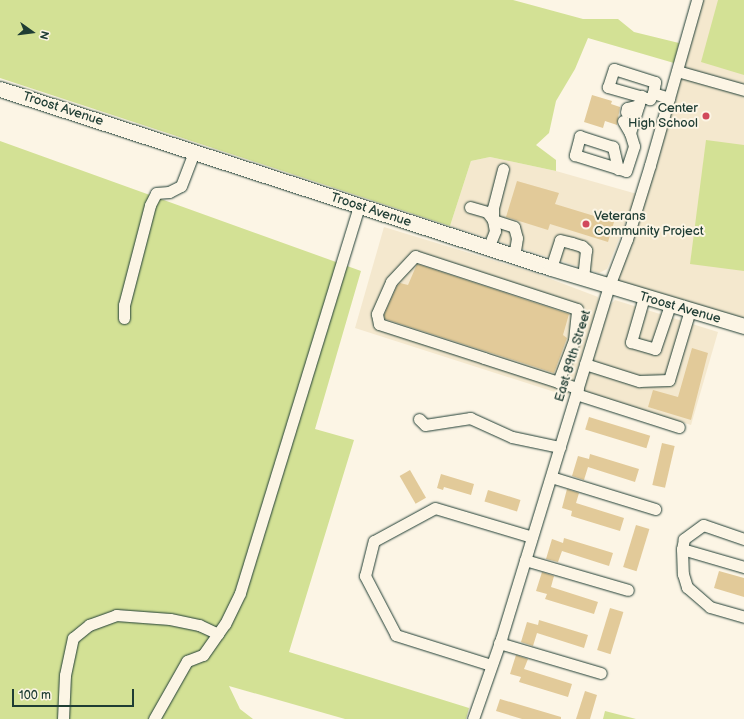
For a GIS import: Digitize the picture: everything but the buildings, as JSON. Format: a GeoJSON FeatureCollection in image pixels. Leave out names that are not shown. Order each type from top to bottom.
{"type":"FeatureCollection","features":[{"type":"Feature","properties":{"kind":"main road","name":"Troost Avenue"},"geometry":{"type":"LineString","coordinates":[[0,89],[488,248],[644,297],[744,326]]}},
{"type":"Feature","properties":{"kind":"street","name":"East 89th Street"},"geometry":{"type":"LineString","coordinates":[[474,719],[551,477],[608,286],[629,232],[697,0]]}},
{"type":"Feature","properties":{"kind":"street"},"geometry":{"type":"LineString","coordinates":[[618,169],[626,171],[634,146],[624,117],[627,108],[640,101],[650,99],[655,82],[614,69],[608,87],[640,101]]}},
{"type":"Feature","properties":{"kind":"street"},"geometry":{"type":"LineString","coordinates":[[677,71],[744,90]]}},
{"type":"Feature","properties":{"kind":"street"},"geometry":{"type":"LineString","coordinates":[[653,93],[669,98]]}},
{"type":"Feature","properties":{"kind":"street"},"geometry":{"type":"LineString","coordinates":[[630,133],[640,101]]}},
{"type":"Feature","properties":{"kind":"street"},"geometry":{"type":"LineString","coordinates":[[124,318],[124,305],[150,205],[156,193],[169,192],[180,186],[194,152]]}},
{"type":"Feature","properties":{"kind":"street"},"geometry":{"type":"LineString","coordinates":[[488,248],[495,231],[493,208],[503,169]]}},
{"type":"Feature","properties":{"kind":"street"},"geometry":{"type":"LineString","coordinates":[[154,719],[187,661],[203,654],[218,634],[240,593],[359,206]]}},
{"type":"Feature","properties":{"kind":"street"},"geometry":{"type":"LineString","coordinates":[[470,207],[487,212],[493,220],[514,227],[517,238],[514,256]]}},
{"type":"Feature","properties":{"kind":"street"},"geometry":{"type":"LineString","coordinates":[[551,268],[560,240],[582,246],[586,250],[584,278]]}},
{"type":"Feature","properties":{"kind":"street"},"geometry":{"type":"LineString","coordinates":[[558,382],[574,340],[577,309],[415,256],[391,282],[377,314],[379,324],[558,382],[577,391],[679,427]]}},
{"type":"Feature","properties":{"kind":"street"},"geometry":{"type":"LineString","coordinates":[[644,297],[631,342],[655,349],[670,304]]}},
{"type":"Feature","properties":{"kind":"street"},"geometry":{"type":"LineString","coordinates":[[585,364],[639,381],[669,380],[690,310]]}},
{"type":"Feature","properties":{"kind":"street"},"geometry":{"type":"LineString","coordinates":[[419,419],[425,425],[470,418],[512,437],[560,447]]}},
{"type":"Feature","properties":{"kind":"street"},"geometry":{"type":"LineString","coordinates":[[551,477],[655,509]]}},
{"type":"Feature","properties":{"kind":"street"},"geometry":{"type":"LineString","coordinates":[[491,664],[396,634],[365,576],[374,541],[435,508],[532,537]]}},
{"type":"Feature","properties":{"kind":"street"},"geometry":{"type":"LineString","coordinates":[[744,539],[703,525],[684,539],[682,549],[683,574],[687,587],[710,607],[744,617]]}},
{"type":"Feature","properties":{"kind":"street"},"geometry":{"type":"LineString","coordinates":[[682,549],[744,567]]}},
{"type":"Feature","properties":{"kind":"street"},"geometry":{"type":"LineString","coordinates":[[525,560],[628,590]]}},
{"type":"Feature","properties":{"kind":"street"},"geometry":{"type":"LineString","coordinates":[[63,719],[65,675],[72,638],[89,625],[116,615],[170,619],[199,625],[218,634]]}},
{"type":"Feature","properties":{"kind":"street"},"geometry":{"type":"LineString","coordinates":[[499,643],[601,673]]}},
{"type":"Feature","properties":{"kind":"shaded area","name":"Center High School"},"geometry":{"type":"Polygon","coordinates":[[[701,0],[744,0],[744,318],[618,282],[616,278],[701,0]]]}},
{"type":"Feature","properties":{"kind":"shaded area"},"geometry":{"type":"Polygon","coordinates":[[[490,157],[556,171],[637,194],[607,269],[599,273],[450,226],[471,161],[490,157]]]}},
{"type":"Feature","properties":{"kind":"shaded area"},"geometry":{"type":"Polygon","coordinates":[[[384,227],[535,273],[598,297],[599,301],[575,377],[567,396],[355,328],[384,227]]]}},
{"type":"Feature","properties":{"kind":"shaded area"},"geometry":{"type":"Polygon","coordinates":[[[615,300],[718,332],[691,425],[583,391],[608,307],[615,300]]]}},
{"type":"Feature","properties":{"kind":"green space"},"geometry":{"type":"Polygon","coordinates":[[[0,0],[513,0],[583,19],[618,19],[634,32],[679,43],[674,63],[588,38],[575,69],[556,101],[549,133],[536,145],[556,160],[556,171],[490,157],[471,161],[450,226],[0,78],[0,0]]]}},
{"type":"Feature","properties":{"kind":"green space"},"geometry":{"type":"Polygon","coordinates":[[[718,0],[744,0],[744,75],[701,62],[718,0]]]}},
{"type":"Feature","properties":{"kind":"green space"},"geometry":{"type":"Polygon","coordinates":[[[706,140],[744,145],[744,271],[690,264],[706,140]]]}},
{"type":"Feature","properties":{"kind":"green space"},"geometry":{"type":"Polygon","coordinates":[[[0,141],[361,271],[315,429],[354,440],[289,652],[469,708],[466,719],[345,719],[229,686],[240,709],[253,719],[0,719],[0,141]]]}},
{"type":"Feature","properties":{"kind":"green space"},"geometry":{"type":"Polygon","coordinates":[[[605,711],[636,719],[603,719],[605,711]]]}},
{"type":"Feature","properties":{"kind":"place","name":"Center High School"},"geometry":{"type":"Point","coordinates":[706,116]}},
{"type":"Feature","properties":{"kind":"place","name":"Veterans Community Project"},"geometry":{"type":"Point","coordinates":[586,224]}}]}
